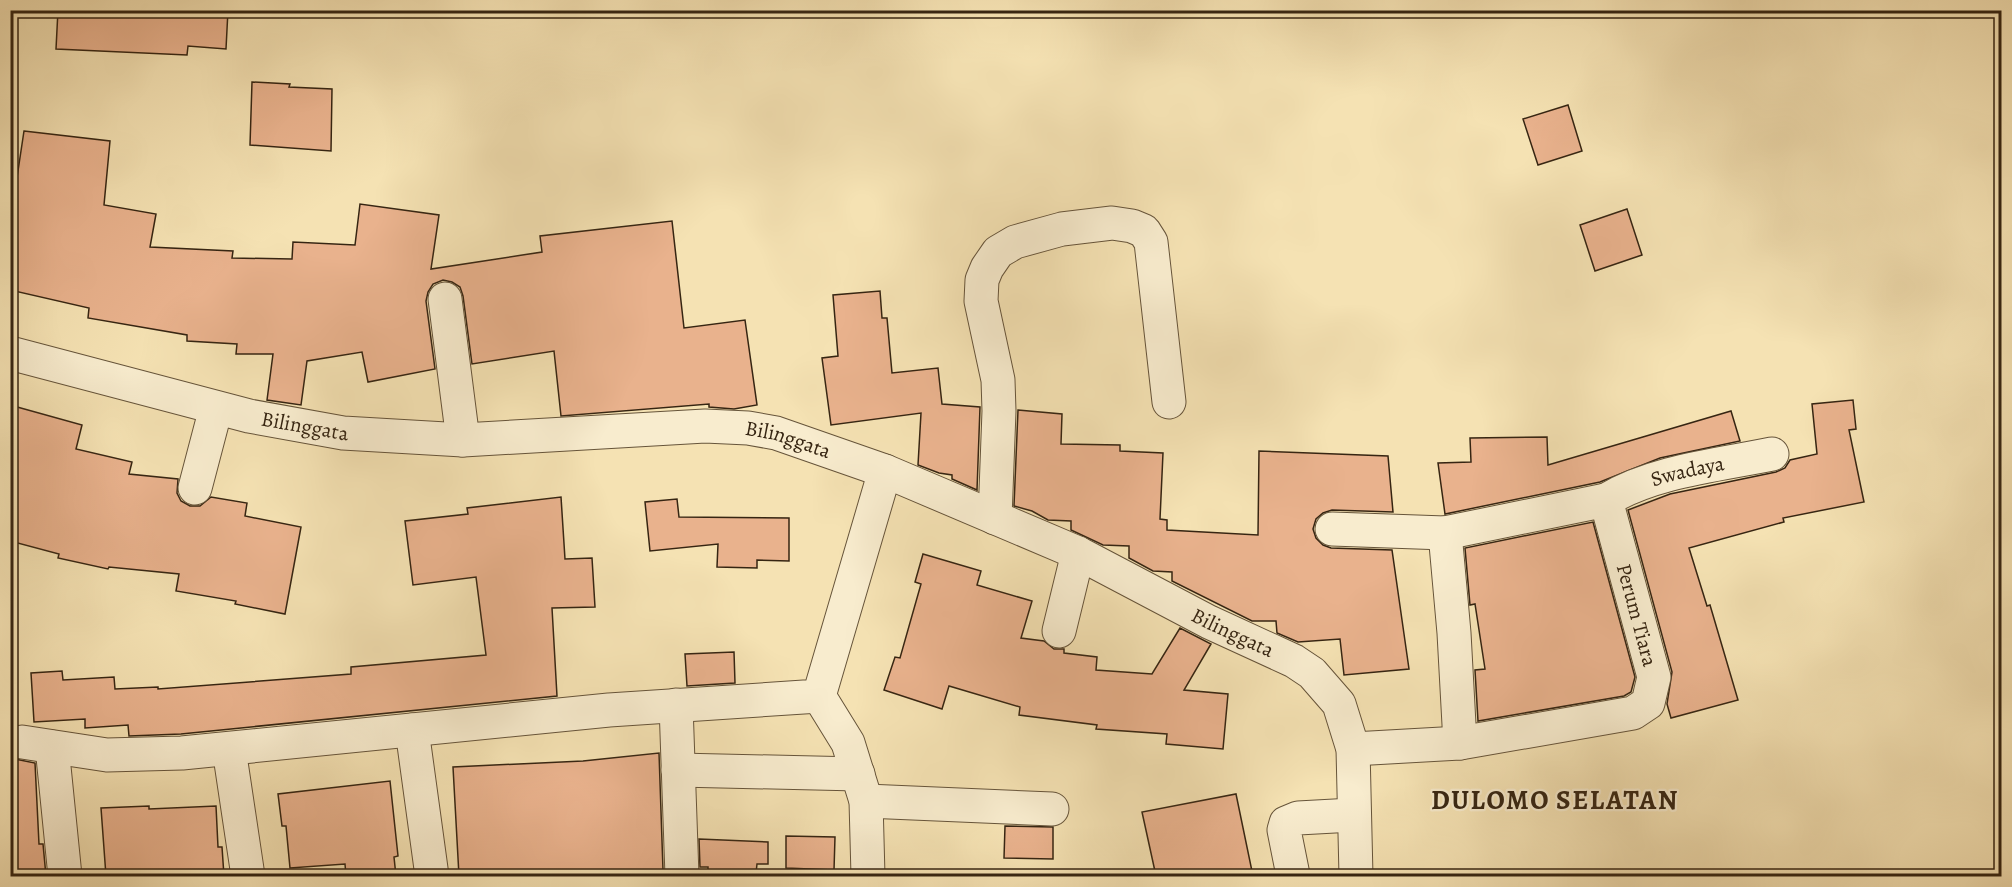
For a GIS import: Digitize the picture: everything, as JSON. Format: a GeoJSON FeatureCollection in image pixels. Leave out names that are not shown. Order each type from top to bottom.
{"type":"FeatureCollection","features":[{"type":"Feature","properties":{"kind":"street"},"geometry":{"type":"LineString","coordinates":[[995,518],[999,444],[998,380],[981,301],[982,280],[998,252],[1015,242],[1062,229],[1112,223],[1132,225],[1144,231],[1151,242],[1169,402]]}},
{"type":"Feature","properties":{"kind":"street"},"geometry":{"type":"LineString","coordinates":[[445,298],[463,440]]}},
{"type":"Feature","properties":{"kind":"street","name":"Bilinggata"},"geometry":{"type":"LineString","coordinates":[[10,353],[216,408],[343,433],[463,440],[705,426],[748,428],[776,433],[885,471],[995,518],[1074,570],[1209,622],[1294,661],[1312,673],[1340,704],[1347,721],[1353,749],[1347,815],[1356,876]]}},
{"type":"Feature","properties":{"kind":"street"},"geometry":{"type":"LineString","coordinates":[[201,463],[216,408]]}},
{"type":"Feature","properties":{"kind":"street","name":"Swadaya"},"geometry":{"type":"LineString","coordinates":[[1606,500],[1622,490],[1662,477],[1772,454]]}},
{"type":"Feature","properties":{"kind":"street"},"geometry":{"type":"LineString","coordinates":[[868,876],[862,787],[848,743],[819,696],[885,471]]}},
{"type":"Feature","properties":{"kind":"street"},"geometry":{"type":"LineString","coordinates":[[1332,529],[1445,533],[1606,500]]}},
{"type":"Feature","properties":{"kind":"street","name":"Perum Tiara"},"geometry":{"type":"LineString","coordinates":[[1353,749],[1460,743],[1633,713],[1648,703],[1654,677],[1606,500]]}},
{"type":"Feature","properties":{"kind":"street"},"geometry":{"type":"LineString","coordinates":[[1445,533],[1454,633],[1460,743]]}},
{"type":"Feature","properties":{"kind":"street"},"geometry":{"type":"LineString","coordinates":[[1059,631],[1074,570]]}},
{"type":"Feature","properties":{"kind":"street"},"geometry":{"type":"LineString","coordinates":[[65,876],[37,744],[107,755],[182,753],[676,705],[819,696]]}},
{"type":"Feature","properties":{"kind":"street"},"geometry":{"type":"LineString","coordinates":[[676,705],[682,876]]}},
{"type":"Feature","properties":{"kind":"street"},"geometry":{"type":"LineString","coordinates":[[412,730],[432,876]]}},
{"type":"Feature","properties":{"kind":"street"},"geometry":{"type":"LineString","coordinates":[[229,748],[248,876]]}},
{"type":"Feature","properties":{"kind":"street"},"geometry":{"type":"LineString","coordinates":[[678,770],[862,787],[1052,809]]}},
{"type":"Feature","properties":{"kind":"street"},"geometry":{"type":"LineString","coordinates":[[1293,875],[1284,830],[1286,823],[1298,818],[1347,815]]}},
{"type":"Feature","properties":{"kind":"building"},"geometry":{"type":"Polygon","coordinates":[[[58,10],[228,10],[226,49],[188,46],[187,55],[56,49],[58,10]]]}},
{"type":"Feature","properties":{"kind":"building"},"geometry":{"type":"Polygon","coordinates":[[[252,82],[332,89],[331,151],[250,145],[252,82]]]}},
{"type":"Feature","properties":{"kind":"building"},"geometry":{"type":"Polygon","coordinates":[[[1568,105],[1582,151],[1538,165],[1523,119],[1568,105]]]}},
{"type":"Feature","properties":{"kind":"building"},"geometry":{"type":"Polygon","coordinates":[[[24,131],[110,141],[104,205],[156,214],[150,247],[233,251],[232,258],[292,259],[293,242],[355,245],[360,204],[439,215],[431,269],[542,252],[540,236],[672,221],[684,328],[745,320],[757,405],[734,409],[709,407],[709,404],[561,416],[554,351],[472,364],[460,287],[443,280],[433,284],[426,301],[435,369],[368,382],[362,352],[307,361],[301,405],[267,400],[273,354],[236,354],[237,344],[187,341],[187,335],[88,318],[89,308],[10,290],[10,224],[24,131]]]}},
{"type":"Feature","properties":{"kind":"building"},"geometry":{"type":"Polygon","coordinates":[[[1627,209],[1642,255],[1595,271],[1580,225],[1627,209]]]}},
{"type":"Feature","properties":{"kind":"building"},"geometry":{"type":"Polygon","coordinates":[[[880,291],[882,318],[887,318],[892,373],[938,368],[942,404],[980,407],[977,490],[952,479],[952,475],[918,465],[921,413],[831,425],[822,358],[838,356],[833,295],[880,291]]]}},
{"type":"Feature","properties":{"kind":"building"},"geometry":{"type":"Polygon","coordinates":[[[1853,400],[1856,429],[1849,430],[1864,502],[1783,518],[1784,522],[1689,548],[1707,606],[1710,605],[1738,700],[1671,718],[1667,704],[1672,672],[1628,510],[1670,494],[1776,472],[1785,468],[1790,460],[1817,454],[1812,404],[1853,400]]]}},
{"type":"Feature","properties":{"kind":"building"},"geometry":{"type":"Polygon","coordinates":[[[10,405],[82,425],[76,449],[132,462],[129,474],[178,479],[177,493],[181,501],[190,506],[200,506],[211,497],[247,503],[245,516],[301,527],[285,614],[235,604],[236,601],[176,591],[179,574],[109,567],[108,569],[58,558],[59,554],[10,541],[10,405]]]}},
{"type":"Feature","properties":{"kind":"building"},"geometry":{"type":"Polygon","coordinates":[[[1018,410],[1062,414],[1061,444],[1120,445],[1120,451],[1163,453],[1160,519],[1167,520],[1167,530],[1258,535],[1259,451],[1388,456],[1393,512],[1332,510],[1316,519],[1313,529],[1316,538],[1323,545],[1331,548],[1392,550],[1409,669],[1344,675],[1340,639],[1298,642],[1277,633],[1276,621],[1252,621],[1172,581],[1172,572],[1153,571],[1129,558],[1129,546],[1103,545],[1071,530],[1071,521],[1048,520],[1032,511],[1014,506],[1018,410]]]}},
{"type":"Feature","properties":{"kind":"building"},"geometry":{"type":"Polygon","coordinates":[[[1731,411],[1740,441],[1660,458],[1600,482],[1445,514],[1438,463],[1471,462],[1470,438],[1547,437],[1548,465],[1731,411]]]}},
{"type":"Feature","properties":{"kind":"building"},"geometry":{"type":"Polygon","coordinates":[[[561,497],[565,559],[592,558],[595,607],[552,608],[557,696],[181,734],[129,736],[128,725],[85,728],[85,719],[34,722],[31,673],[62,671],[63,680],[114,677],[115,689],[158,687],[158,689],[351,674],[351,667],[486,655],[476,577],[413,585],[405,521],[468,514],[467,508],[561,497]]]}},
{"type":"Feature","properties":{"kind":"building"},"geometry":{"type":"Polygon","coordinates":[[[677,499],[679,517],[789,518],[789,561],[757,560],[757,568],[717,567],[718,544],[650,551],[645,502],[677,499]]]}},
{"type":"Feature","properties":{"kind":"building"},"geometry":{"type":"Polygon","coordinates":[[[1593,522],[1635,677],[1631,692],[1624,696],[1478,721],[1475,670],[1485,669],[1475,604],[1470,605],[1465,548],[1593,522]]]}},
{"type":"Feature","properties":{"kind":"building"},"geometry":{"type":"Polygon","coordinates":[[[923,554],[981,571],[977,585],[1032,601],[1021,638],[1044,641],[1054,649],[1064,649],[1064,653],[1097,657],[1096,670],[1152,674],[1180,628],[1211,644],[1184,690],[1228,694],[1223,749],[1166,744],[1167,734],[1096,729],[1097,725],[1019,715],[1020,707],[949,686],[942,709],[884,690],[895,657],[900,658],[921,584],[915,582],[923,554]]]}},
{"type":"Feature","properties":{"kind":"building"},"geometry":{"type":"Polygon","coordinates":[[[734,652],[735,683],[687,686],[685,654],[734,652]]]}},
{"type":"Feature","properties":{"kind":"building"},"geometry":{"type":"Polygon","coordinates":[[[659,753],[663,870],[577,876],[459,876],[453,767],[583,761],[659,753]]]}},
{"type":"Feature","properties":{"kind":"building"},"geometry":{"type":"Polygon","coordinates":[[[10,758],[35,763],[39,844],[43,844],[46,876],[10,876],[10,758]]]}},
{"type":"Feature","properties":{"kind":"building"},"geometry":{"type":"Polygon","coordinates":[[[390,781],[398,856],[394,857],[396,876],[346,876],[345,864],[290,868],[286,826],[282,826],[278,794],[390,781]]]}},
{"type":"Feature","properties":{"kind":"building"},"geometry":{"type":"Polygon","coordinates":[[[1236,794],[1253,876],[1156,876],[1142,812],[1236,794]]]}},
{"type":"Feature","properties":{"kind":"building"},"geometry":{"type":"Polygon","coordinates":[[[149,806],[149,809],[216,806],[218,847],[222,847],[224,876],[106,876],[101,808],[149,806]]]}},
{"type":"Feature","properties":{"kind":"building"},"geometry":{"type":"Polygon","coordinates":[[[1005,826],[1053,827],[1053,859],[1004,858],[1005,826]]]}},
{"type":"Feature","properties":{"kind":"building"},"geometry":{"type":"Polygon","coordinates":[[[786,836],[835,837],[834,870],[786,868],[786,836]]]}},
{"type":"Feature","properties":{"kind":"building"},"geometry":{"type":"Polygon","coordinates":[[[699,839],[768,842],[768,864],[757,864],[756,873],[708,872],[708,867],[700,867],[699,839]]]}},
{"type":"Feature","properties":{"kind":"district","name":"DULOMO SELATAN"},"geometry":{"type":"Point","coordinates":[1555,800]}}]}
